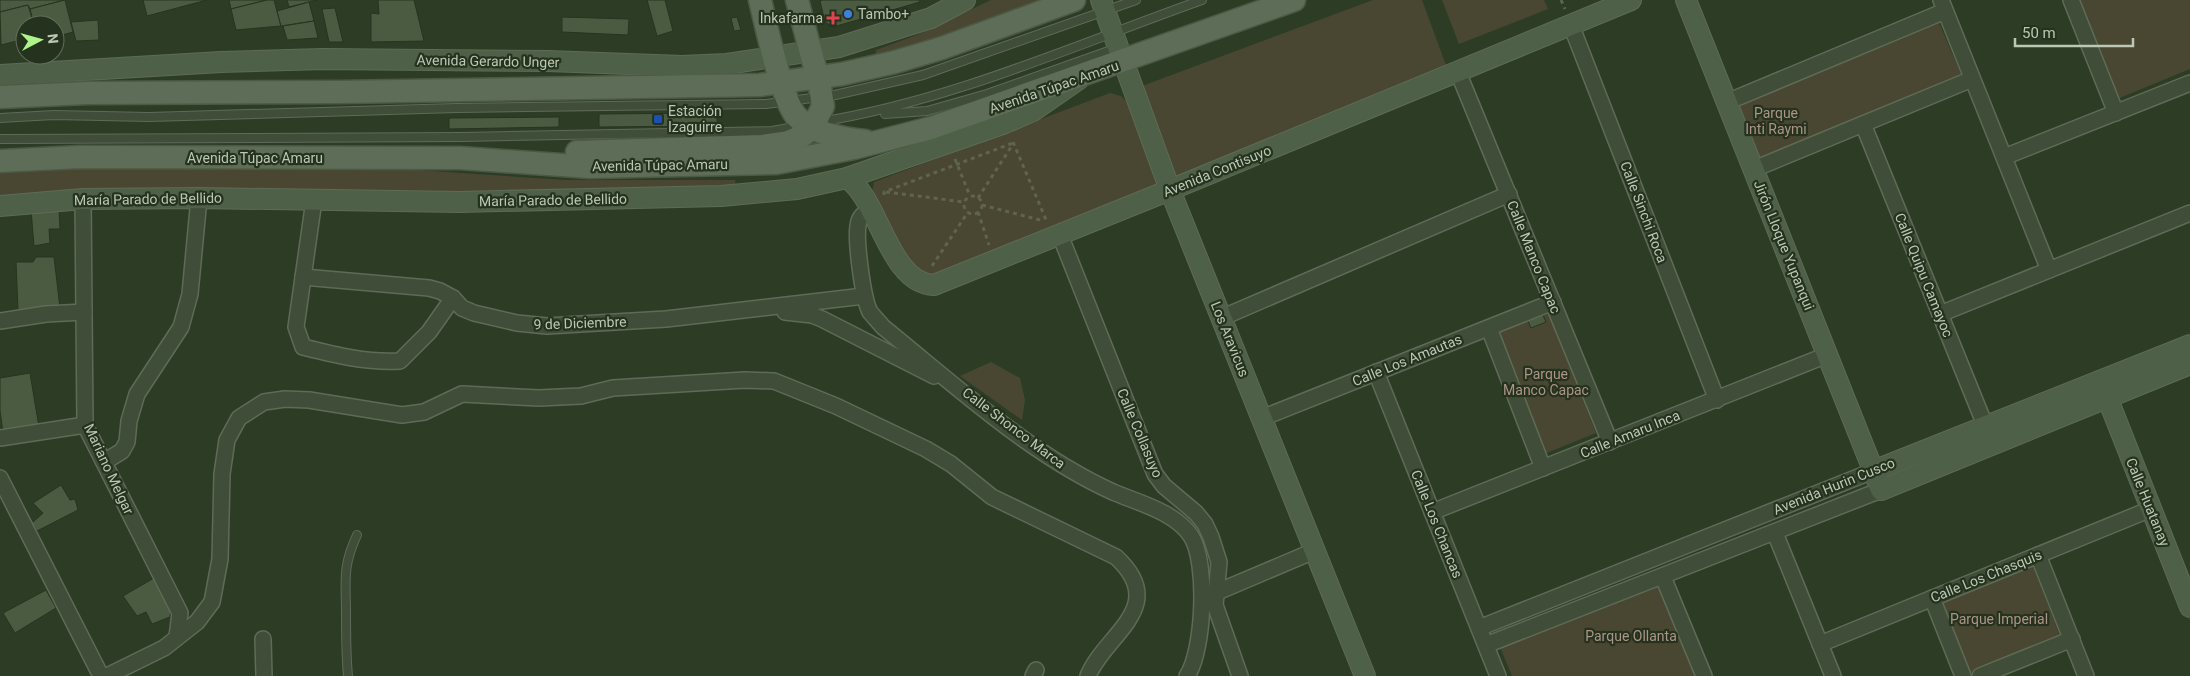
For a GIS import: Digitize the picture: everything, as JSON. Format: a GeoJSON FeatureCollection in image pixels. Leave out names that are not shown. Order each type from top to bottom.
{"type":"FeatureCollection","features":[{"type":"Feature","properties":{"kind":"main road"},"geometry":{"type":"LineString","coordinates":[[760,0],[785,92],[797,116],[812,125],[845,138],[879,141]]}},
{"type":"Feature","properties":{"kind":"main road"},"geometry":{"type":"LineString","coordinates":[[460,158],[768,145],[799,138],[812,125],[823,106],[798,0]]}},
{"type":"Feature","properties":{"kind":"main road"},"geometry":{"type":"LineString","coordinates":[[0,97],[86,92],[710,86],[785,92],[820,87],[942,48],[1074,0]]}},
{"type":"Feature","properties":{"kind":"main road","name":"Avenida Túpac Amaru"},"geometry":{"type":"LineString","coordinates":[[0,161],[80,157],[460,158],[590,167],[764,164],[828,153],[931,128],[1082,76],[1117,47],[1294,0]]}},
{"type":"Feature","properties":{"kind":"street","name":"Avenida Gerardo Unger"},"geometry":{"type":"LineString","coordinates":[[0,75],[221,62],[408,60],[682,66],[727,64],[839,47],[932,18],[965,0]]}},
{"type":"Feature","properties":{"kind":"street","name":"Avenida Contisuyo"},"geometry":{"type":"LineString","coordinates":[[847,178],[876,207],[894,253],[906,270],[920,282],[934,285],[991,249],[1170,190],[1630,0]]}},
{"type":"Feature","properties":{"kind":"street","name":"Jirón Lloque Yupanqui"},"geometry":{"type":"LineString","coordinates":[[1686,0],[1881,490]]}},
{"type":"Feature","properties":{"kind":"street"},"geometry":{"type":"LineString","coordinates":[[2071,0],[2116,113]]}},
{"type":"Feature","properties":{"kind":"street"},"geometry":{"type":"LineString","coordinates":[[1727,102],[1943,5],[2049,270]]}},
{"type":"Feature","properties":{"kind":"street","name":"Los Aravicus"},"geometry":{"type":"LineString","coordinates":[[1103,6],[1170,190],[1365,676]]}},
{"type":"Feature","properties":{"kind":"street","name":"Calle Sinchi Roca"},"geometry":{"type":"LineString","coordinates":[[1571,25],[1716,400]]}},
{"type":"Feature","properties":{"kind":"street","name":"Calle Manco Capac"},"geometry":{"type":"LineString","coordinates":[[1458,72],[1610,442]]}},
{"type":"Feature","properties":{"kind":"street","name":"María Parado de Bellido"},"geometry":{"type":"LineString","coordinates":[[0,206],[83,199],[199,198],[459,202],[721,196],[797,189],[847,178],[1005,123],[1047,102],[1082,76]]}},
{"type":"Feature","properties":{"kind":"street"},"geometry":{"type":"LineString","coordinates":[[1754,169],[1972,79]]}},
{"type":"Feature","properties":{"kind":"street"},"geometry":{"type":"LineString","coordinates":[[2004,158],[2190,83]]}},
{"type":"Feature","properties":{"kind":"street","name":"Calle Quipu Camayoc"},"geometry":{"type":"LineString","coordinates":[[1863,124],[1985,425]]}},
{"type":"Feature","properties":{"kind":"street"},"geometry":{"type":"LineString","coordinates":[[1221,318],[1509,194]]}},
{"type":"Feature","properties":{"kind":"street"},"geometry":{"type":"LineString","coordinates":[[104,462],[122,451],[126,442],[129,420],[137,394],[145,379],[181,328],[190,294],[199,198]]}},
{"type":"Feature","properties":{"kind":"street","name":"Mariano Melgar"},"geometry":{"type":"LineString","coordinates":[[83,199],[85,425],[180,613],[177,637]]}},
{"type":"Feature","properties":{"kind":"street"},"geometry":{"type":"LineString","coordinates":[[314,200],[296,327],[303,347],[336,356],[378,362],[400,361],[429,332],[453,298]]}},
{"type":"Feature","properties":{"kind":"street","name":"Calle Shonco Marca"},"geometry":{"type":"LineString","coordinates":[[876,207],[862,216],[858,230],[864,296],[870,312],[883,326],[1018,434],[1064,467],[1169,516],[1191,536],[1200,556],[1200,626],[1197,652],[1187,676]]}},
{"type":"Feature","properties":{"kind":"street"},"geometry":{"type":"LineString","coordinates":[[1940,314],[2190,213]]}},
{"type":"Feature","properties":{"kind":"street","name":"Calle Collasuyo"},"geometry":{"type":"LineString","coordinates":[[1053,228],[1155,474],[1164,486],[1206,524],[1219,562],[1215,593],[1219,621],[1236,675]]}},
{"type":"Feature","properties":{"kind":"street","name":"9 de Diciembre"},"geometry":{"type":"LineString","coordinates":[[303,277],[416,286],[440,291],[453,298],[462,308],[474,313],[547,326],[666,319],[864,296]]}},
{"type":"Feature","properties":{"kind":"street","name":"Calle Los Amautas"},"geometry":{"type":"LineString","coordinates":[[1262,418],[1553,302]]}},
{"type":"Feature","properties":{"kind":"street"},"geometry":{"type":"LineString","coordinates":[[754,309],[817,316],[962,390]]}},
{"type":"Feature","properties":{"kind":"street"},"geometry":{"type":"LineString","coordinates":[[0,321],[46,314],[84,312]]}},
{"type":"Feature","properties":{"kind":"street"},"geometry":{"type":"LineString","coordinates":[[1488,328],[1543,468]]}},
{"type":"Feature","properties":{"kind":"street","name":"Avenida Hurin Cusco"},"geometry":{"type":"LineString","coordinates":[[1479,628],[2190,345]]}},
{"type":"Feature","properties":{"kind":"street","name":"Calle Amaru Inca"},"geometry":{"type":"LineString","coordinates":[[1432,512],[1827,355]]}},
{"type":"Feature","properties":{"kind":"street","name":"Avenida Hurin Cusco"},"geometry":{"type":"LineString","coordinates":[[1486,645],[1775,533],[2190,364]]}},
{"type":"Feature","properties":{"kind":"street","name":"Calle Los Chancas"},"geometry":{"type":"LineString","coordinates":[[1376,372],[1498,676]]}},
{"type":"Feature","properties":{"kind":"street"},"geometry":{"type":"LineString","coordinates":[[107,676],[164,648],[197,622],[212,602],[220,559],[222,474],[227,440],[239,418],[264,402],[285,399],[309,400],[402,415],[424,412],[462,394],[539,398],[573,397],[613,388],[745,380],[774,381],[836,406],[926,449],[951,464],[992,497],[1121,561],[1132,578],[1136,591],[1134,607],[1129,622],[1104,650],[1088,676]]}},
{"type":"Feature","properties":{"kind":"street","name":"Calle Huatanay"},"geometry":{"type":"LineString","coordinates":[[2107,398],[2190,606]]}},
{"type":"Feature","properties":{"kind":"street"},"geometry":{"type":"LineString","coordinates":[[0,438],[85,425]]}},
{"type":"Feature","properties":{"kind":"street"},"geometry":{"type":"LineString","coordinates":[[0,478],[101,676]]}},
{"type":"Feature","properties":{"kind":"street","name":"Calle Los Chasquis"},"geometry":{"type":"LineString","coordinates":[[1820,644],[2151,508]]}},
{"type":"Feature","properties":{"kind":"street"},"geometry":{"type":"LineString","coordinates":[[1775,533],[1833,676]]}},
{"type":"Feature","properties":{"kind":"street"},"geometry":{"type":"LineString","coordinates":[[1215,593],[1314,551]]}},
{"type":"Feature","properties":{"kind":"street"},"geometry":{"type":"LineString","coordinates":[[2038,555],[2086,676]]}},
{"type":"Feature","properties":{"kind":"street"},"geometry":{"type":"LineString","coordinates":[[1663,577],[1704,676]]}},
{"type":"Feature","properties":{"kind":"street"},"geometry":{"type":"LineString","coordinates":[[1932,598],[1963,676]]}},
{"type":"Feature","properties":{"kind":"street"},"geometry":{"type":"LineString","coordinates":[[263,639],[264,676]]}},
{"type":"Feature","properties":{"kind":"street"},"geometry":{"type":"LineString","coordinates":[[1980,676],[2072,639]]}},
{"type":"Feature","properties":{"kind":"lane"},"geometry":{"type":"LineString","coordinates":[[820,87],[936,71],[1103,6],[1136,0]]}},
{"type":"Feature","properties":{"kind":"lane"},"geometry":{"type":"LineString","coordinates":[[866,115],[928,111],[987,94],[1117,47],[1202,0]]}},
{"type":"Feature","properties":{"kind":"lane"},"geometry":{"type":"LineString","coordinates":[[0,139],[462,137],[772,131],[866,115],[1117,47]]}},
{"type":"Feature","properties":{"kind":"lane"},"geometry":{"type":"LineString","coordinates":[[0,118],[54,115],[149,117],[785,92]]}},
{"type":"Feature","properties":{"kind":"lane"},"geometry":{"type":"LineString","coordinates":[[348,676],[345,656],[344,577],[351,549],[357,536]]}},
{"type":"Feature","properties":{"kind":"path"},"geometry":{"type":"LineString","coordinates":[[1005,123],[1053,228]]}},
{"type":"Feature","properties":{"kind":"path"},"geometry":{"type":"LineString","coordinates":[[876,207],[884,192],[1014,143]]}},
{"type":"Feature","properties":{"kind":"path"},"geometry":{"type":"LineString","coordinates":[[978,198],[1014,143]]}},
{"type":"Feature","properties":{"kind":"path"},"geometry":{"type":"LineString","coordinates":[[949,144],[970,196]]}},
{"type":"Feature","properties":{"kind":"path"},"geometry":{"type":"LineString","coordinates":[[884,192],[964,202]]}},
{"type":"Feature","properties":{"kind":"path"},"geometry":{"type":"LineString","coordinates":[[970,196],[978,198],[982,205],[1053,228]]}},
{"type":"Feature","properties":{"kind":"path"},"geometry":{"type":"LineString","coordinates":[[970,196],[964,202],[964,209],[968,212],[978,212]]}},
{"type":"Feature","properties":{"kind":"path"},"geometry":{"type":"LineString","coordinates":[[982,205],[978,212],[991,249]]}},
{"type":"Feature","properties":{"kind":"path"},"geometry":{"type":"LineString","coordinates":[[930,269],[968,212]]}},
{"type":"Feature","properties":{"kind":"path"},"geometry":{"type":"LineString","coordinates":[[1038,225],[1053,228]]}},
{"type":"Feature","properties":{"kind":"path"},"geometry":{"type":"LineString","coordinates":[[925,265],[930,269]]}},
{"type":"Feature","properties":{"kind":"path"},"geometry":{"type":"LineString","coordinates":[[930,269],[939,266]]}},
{"type":"Feature","properties":{"kind":"green space"},"geometry":{"type":"Polygon","coordinates":[[[991,0],[1044,0],[928,41],[876,56],[876,50],[917,35],[991,0]]]}},
{"type":"Feature","properties":{"kind":"green space"},"geometry":{"type":"Polygon","coordinates":[[[1373,0],[1422,0],[1447,68],[1175,179],[1142,86],[1373,0]]]}},
{"type":"Feature","properties":{"kind":"green space"},"geometry":{"type":"Polygon","coordinates":[[[1442,0],[1544,0],[1548,9],[1459,44],[1442,0]]]}},
{"type":"Feature","properties":{"kind":"green space"},"geometry":{"type":"Polygon","coordinates":[[[2077,0],[2190,0],[2190,69],[2117,99],[2077,0]]]}},
{"type":"Feature","properties":{"kind":"green space","name":"Parque Inti Raymi"},"geometry":{"type":"Polygon","coordinates":[[[1939,23],[1961,74],[1759,159],[1738,106],[1939,23]]]}},
{"type":"Feature","properties":{"kind":"green space"},"geometry":{"type":"Polygon","coordinates":[[[1110,93],[1121,96],[1128,103],[1162,187],[930,281],[905,259],[872,193],[874,182],[1110,93]]]}},
{"type":"Feature","properties":{"kind":"green space"},"geometry":{"type":"Polygon","coordinates":[[[0,165],[358,166],[565,180],[735,180],[736,189],[0,203],[0,165]]]}},
{"type":"Feature","properties":{"kind":"green space","name":"Parque Manco Capac"},"geometry":{"type":"Polygon","coordinates":[[[1547,310],[1596,433],[1544,454],[1495,331],[1547,310]]]}},
{"type":"Feature","properties":{"kind":"green space"},"geometry":{"type":"Polygon","coordinates":[[[991,362],[1020,378],[1025,400],[1022,420],[960,376],[991,362]]]}},
{"type":"Feature","properties":{"kind":"green space","name":"Parque Imperial"},"geometry":{"type":"Polygon","coordinates":[[[2032,564],[2060,636],[1967,674],[1938,601],[2032,564]]]}},
{"type":"Feature","properties":{"kind":"green space","name":"Parque Ollanta"},"geometry":{"type":"Polygon","coordinates":[[[1657,583],[1695,676],[1512,676],[1500,647],[1657,583]]]}},
{"type":"Feature","properties":{"kind":"building"},"geometry":{"type":"Polygon","coordinates":[[[0,0],[65,0],[30,9],[28,5],[0,12],[0,0]]]}},
{"type":"Feature","properties":{"kind":"building"},"geometry":{"type":"Polygon","coordinates":[[[65,0],[73,32],[65,34],[65,15],[32,15],[30,9],[65,0]]]}},
{"type":"Feature","properties":{"kind":"building"},"geometry":{"type":"Polygon","coordinates":[[[143,0],[207,0],[147,16],[143,0]]]}},
{"type":"Feature","properties":{"kind":"building"},"geometry":{"type":"Polygon","coordinates":[[[229,0],[267,0],[231,9],[229,0]]]}},
{"type":"Feature","properties":{"kind":"building"},"geometry":{"type":"Polygon","coordinates":[[[274,0],[281,26],[236,30],[231,9],[274,0]]]}},
{"type":"Feature","properties":{"kind":"building"},"geometry":{"type":"Polygon","coordinates":[[[287,0],[317,0],[289,7],[287,0]]]}},
{"type":"Feature","properties":{"kind":"building"},"geometry":{"type":"Polygon","coordinates":[[[378,0],[414,0],[424,41],[371,42],[371,13],[379,14],[378,0]]]}},
{"type":"Feature","properties":{"kind":"building"},"geometry":{"type":"Polygon","coordinates":[[[647,0],[665,0],[673,31],[657,36],[647,0]]]}},
{"type":"Feature","properties":{"kind":"building"},"geometry":{"type":"Polygon","coordinates":[[[919,0],[920,2],[833,27],[825,22],[820,1],[919,0]]]}},
{"type":"Feature","properties":{"kind":"building"},"geometry":{"type":"Polygon","coordinates":[[[309,2],[314,21],[281,26],[277,11],[309,2]]]}},
{"type":"Feature","properties":{"kind":"building"},"geometry":{"type":"Polygon","coordinates":[[[28,5],[31,15],[15,15],[15,42],[1,45],[0,12],[28,5]]]}},
{"type":"Feature","properties":{"kind":"building"},"geometry":{"type":"Polygon","coordinates":[[[335,8],[343,42],[329,42],[322,9],[335,8]]]}},
{"type":"Feature","properties":{"kind":"building"},"geometry":{"type":"Polygon","coordinates":[[[562,17],[629,19],[628,35],[562,32],[562,17]]]}},
{"type":"Feature","properties":{"kind":"building"},"geometry":{"type":"Polygon","coordinates":[[[737,17],[741,30],[734,31],[731,18],[737,17]]]}},
{"type":"Feature","properties":{"kind":"building"},"geometry":{"type":"Polygon","coordinates":[[[98,20],[99,40],[76,41],[71,22],[98,20]]]}},
{"type":"Feature","properties":{"kind":"building"},"geometry":{"type":"Polygon","coordinates":[[[314,21],[318,38],[287,40],[283,26],[314,21]]]}},
{"type":"Feature","properties":{"kind":"building"},"geometry":{"type":"Polygon","coordinates":[[[717,113],[717,126],[599,127],[599,114],[717,113]]]}},
{"type":"Feature","properties":{"kind":"building"},"geometry":{"type":"Polygon","coordinates":[[[559,117],[559,127],[449,129],[449,118],[559,117]]]}},
{"type":"Feature","properties":{"kind":"building"},"geometry":{"type":"Polygon","coordinates":[[[59,209],[60,229],[49,229],[50,243],[34,246],[31,210],[59,209]]]}},
{"type":"Feature","properties":{"kind":"building"},"geometry":{"type":"Polygon","coordinates":[[[36,257],[54,257],[60,308],[18,310],[16,262],[33,262],[36,257]]]}},
{"type":"Feature","properties":{"kind":"building"},"geometry":{"type":"Polygon","coordinates":[[[1542,313],[1546,322],[1531,328],[1527,319],[1542,313]]]}},
{"type":"Feature","properties":{"kind":"building"},"geometry":{"type":"Polygon","coordinates":[[[30,373],[39,427],[3,432],[0,411],[0,378],[30,373]]]}},
{"type":"Feature","properties":{"kind":"building"},"geometry":{"type":"Polygon","coordinates":[[[61,485],[70,500],[75,499],[78,510],[37,531],[32,523],[43,513],[33,503],[61,485]]]}},
{"type":"Feature","properties":{"kind":"building"},"geometry":{"type":"Polygon","coordinates":[[[154,578],[171,609],[170,617],[152,624],[146,612],[137,616],[123,596],[154,578]]]}},
{"type":"Feature","properties":{"kind":"building"},"geometry":{"type":"Polygon","coordinates":[[[46,590],[56,608],[15,633],[3,613],[46,590]]]}},
{"type":"Feature","properties":{"kind":"place","name":"Tambo+"},"geometry":{"type":"Point","coordinates":[848,14]}},
{"type":"Feature","properties":{"kind":"place","name":"Inkafarma"},"geometry":{"type":"Point","coordinates":[833,18]}},
{"type":"Feature","properties":{"kind":"place","name":"Estación Izaguirre"},"geometry":{"type":"Point","coordinates":[658,119]}}]}
